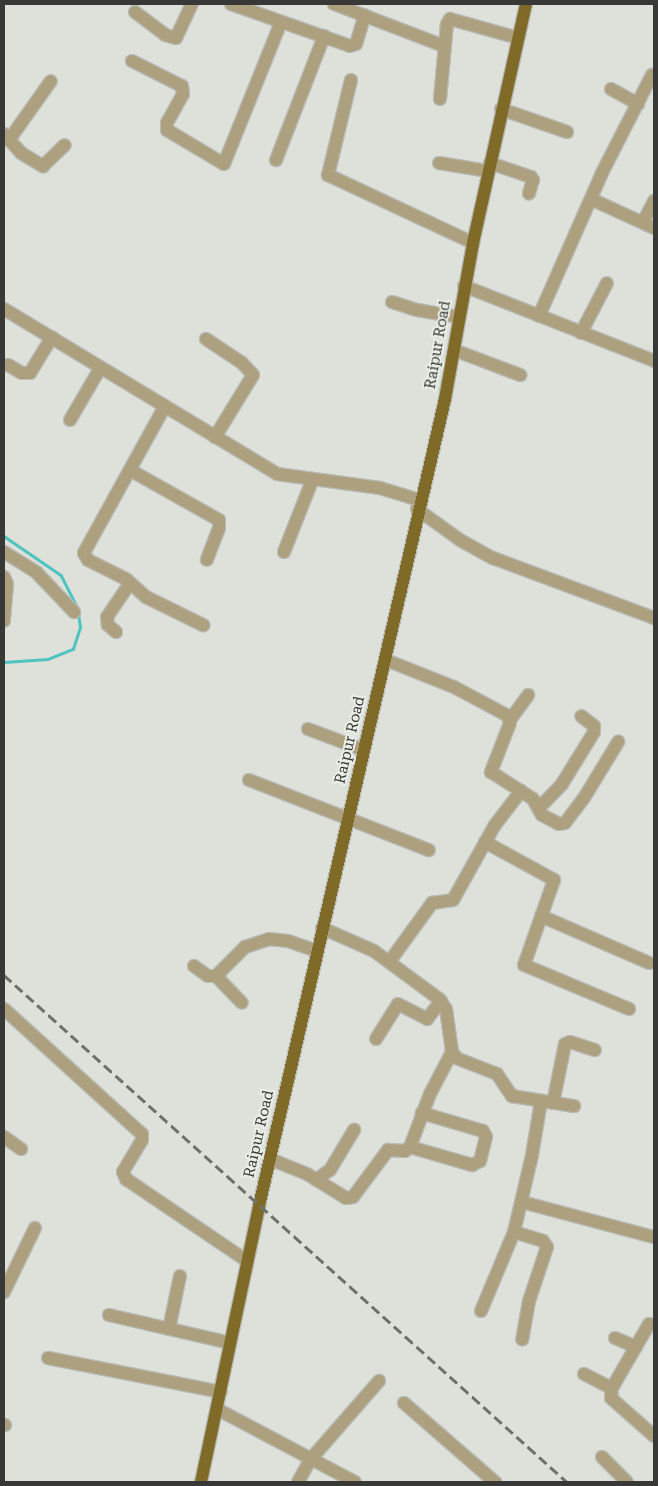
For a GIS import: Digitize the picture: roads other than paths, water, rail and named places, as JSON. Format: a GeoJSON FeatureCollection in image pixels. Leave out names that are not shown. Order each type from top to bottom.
{"type":"FeatureCollection","features":[{"type":"Feature","properties":{"kind":"main road","name":"Raipur Road"},"geometry":{"type":"LineString","coordinates":[[201,1482],[247,1261],[322,928],[386,660],[418,504],[454,350],[464,286],[501,109],[526,4]]}},
{"type":"Feature","properties":{"kind":"street"},"geometry":{"type":"LineString","coordinates":[[135,12],[165,35],[176,38],[192,4]]}},
{"type":"Feature","properties":{"kind":"street"},"geometry":{"type":"LineString","coordinates":[[230,4],[355,45],[365,15]]}},
{"type":"Feature","properties":{"kind":"street"},"geometry":{"type":"LineString","coordinates":[[334,4],[444,46]]}},
{"type":"Feature","properties":{"kind":"street"},"geometry":{"type":"LineString","coordinates":[[440,99],[447,24],[452,18],[518,38]]}},
{"type":"Feature","properties":{"kind":"street"},"geometry":{"type":"LineString","coordinates":[[132,61],[182,86],[183,94],[167,123],[167,130],[224,164],[281,22]]}},
{"type":"Feature","properties":{"kind":"street"},"geometry":{"type":"LineString","coordinates":[[276,160],[324,36]]}},
{"type":"Feature","properties":{"kind":"street"},"geometry":{"type":"LineString","coordinates":[[539,316],[590,199],[652,76]]}},
{"type":"Feature","properties":{"kind":"street"},"geometry":{"type":"LineString","coordinates":[[351,80],[328,175],[473,243]]}},
{"type":"Feature","properties":{"kind":"street"},"geometry":{"type":"LineString","coordinates":[[51,81],[6,137],[32,162],[43,166],[65,145]]}},
{"type":"Feature","properties":{"kind":"street"},"geometry":{"type":"LineString","coordinates":[[611,89],[638,104]]}},
{"type":"Feature","properties":{"kind":"street"},"geometry":{"type":"LineString","coordinates":[[501,109],[567,132]]}},
{"type":"Feature","properties":{"kind":"street"},"geometry":{"type":"LineString","coordinates":[[439,163],[489,167],[531,177],[533,180],[529,193]]}},
{"type":"Feature","properties":{"kind":"street"},"geometry":{"type":"LineString","coordinates":[[590,199],[649,225],[654,201]]}},
{"type":"Feature","properties":{"kind":"street"},"geometry":{"type":"LineString","coordinates":[[582,333],[607,283]]}},
{"type":"Feature","properties":{"kind":"street"},"geometry":{"type":"LineString","coordinates":[[464,286],[654,360]]}},
{"type":"Feature","properties":{"kind":"street"},"geometry":{"type":"LineString","coordinates":[[392,302],[418,310],[459,317]]}},
{"type":"Feature","properties":{"kind":"street"},"geometry":{"type":"LineString","coordinates":[[4,309],[276,474],[312,481],[380,488],[418,504],[460,540],[493,558],[654,618]]}},
{"type":"Feature","properties":{"kind":"street"},"geometry":{"type":"LineString","coordinates":[[8,365],[22,373],[30,373],[52,338]]}},
{"type":"Feature","properties":{"kind":"street"},"geometry":{"type":"LineString","coordinates":[[206,340],[242,363],[252,375],[215,437]]}},
{"type":"Feature","properties":{"kind":"street"},"geometry":{"type":"LineString","coordinates":[[454,350],[520,375]]}},
{"type":"Feature","properties":{"kind":"street"},"geometry":{"type":"LineString","coordinates":[[70,420],[101,368]]}},
{"type":"Feature","properties":{"kind":"street"},"geometry":{"type":"LineString","coordinates":[[165,406],[84,553],[88,560],[130,583],[146,597],[203,625]]}},
{"type":"Feature","properties":{"kind":"street"},"geometry":{"type":"LineString","coordinates":[[130,470],[219,520],[219,528],[207,560]]}},
{"type":"Feature","properties":{"kind":"street"},"geometry":{"type":"LineString","coordinates":[[284,552],[312,481]]}},
{"type":"Feature","properties":{"kind":"street"},"geometry":{"type":"LineString","coordinates":[[4,552],[37,573],[74,612]]}},
{"type":"Feature","properties":{"kind":"street"},"geometry":{"type":"LineString","coordinates":[[4,577],[8,584],[4,621]]}},
{"type":"Feature","properties":{"kind":"street"},"geometry":{"type":"LineString","coordinates":[[116,632],[108,625],[107,617],[130,583]]}},
{"type":"Feature","properties":{"kind":"street"},"geometry":{"type":"LineString","coordinates":[[386,660],[454,686],[510,720]]}},
{"type":"Feature","properties":{"kind":"street"},"geometry":{"type":"LineString","coordinates":[[528,694],[510,720],[491,772],[521,791],[540,807],[545,817],[563,825],[584,798],[618,742]]}},
{"type":"Feature","properties":{"kind":"street"},"geometry":{"type":"LineString","coordinates":[[540,807],[562,784],[594,732],[594,726],[580,716]]}},
{"type":"Feature","properties":{"kind":"street"},"geometry":{"type":"LineString","coordinates":[[308,729],[364,750]]}},
{"type":"Feature","properties":{"kind":"street"},"geometry":{"type":"LineString","coordinates":[[249,780],[430,850]]}},
{"type":"Feature","properties":{"kind":"street"},"geometry":{"type":"LineString","coordinates":[[390,961],[432,903],[453,900],[485,842],[521,791]]}},
{"type":"Feature","properties":{"kind":"street"},"geometry":{"type":"LineString","coordinates":[[485,842],[554,880],[524,965],[629,1009]]}},
{"type":"Feature","properties":{"kind":"street"},"geometry":{"type":"LineString","coordinates":[[541,916],[649,963]]}},
{"type":"Feature","properties":{"kind":"street"},"geometry":{"type":"LineString","coordinates":[[322,928],[359,943],[390,961],[441,1001],[446,1009],[452,1052],[459,1060],[500,1076],[510,1095],[574,1106]]}},
{"type":"Feature","properties":{"kind":"street"},"geometry":{"type":"LineString","coordinates":[[216,976],[238,952],[260,941],[281,940],[317,950]]}},
{"type":"Feature","properties":{"kind":"street"},"geometry":{"type":"LineString","coordinates":[[194,966],[208,976],[216,976],[242,1003]]}},
{"type":"Feature","properties":{"kind":"street"},"geometry":{"type":"LineString","coordinates":[[376,1039],[398,1004],[427,1019],[441,1001]]}},
{"type":"Feature","properties":{"kind":"street"},"geometry":{"type":"LineString","coordinates":[[4,1009],[142,1134],[142,1140],[123,1172],[126,1179],[247,1261]]}},
{"type":"Feature","properties":{"kind":"street"},"geometry":{"type":"LineString","coordinates":[[481,1311],[514,1232],[547,1102],[565,1044],[570,1042],[595,1050]]}},
{"type":"Feature","properties":{"kind":"street"},"geometry":{"type":"LineString","coordinates":[[270,1159],[350,1198],[388,1150],[405,1151],[410,1147],[422,1113],[452,1052]]}},
{"type":"Feature","properties":{"kind":"street"},"geometry":{"type":"LineString","coordinates":[[410,1147],[472,1165],[480,1161],[486,1137],[483,1131],[422,1113]]}},
{"type":"Feature","properties":{"kind":"street"},"geometry":{"type":"LineString","coordinates":[[316,1180],[330,1170],[354,1130]]}},
{"type":"Feature","properties":{"kind":"street"},"geometry":{"type":"LineString","coordinates":[[4,1137],[21,1149]]}},
{"type":"Feature","properties":{"kind":"street"},"geometry":{"type":"LineString","coordinates":[[522,1202],[654,1237]]}},
{"type":"Feature","properties":{"kind":"street"},"geometry":{"type":"LineString","coordinates":[[4,1292],[35,1228]]}},
{"type":"Feature","properties":{"kind":"street"},"geometry":{"type":"LineString","coordinates":[[514,1232],[543,1241],[547,1247],[529,1301],[522,1339]]}},
{"type":"Feature","properties":{"kind":"street"},"geometry":{"type":"LineString","coordinates":[[169,1329],[180,1276]]}},
{"type":"Feature","properties":{"kind":"street"},"geometry":{"type":"LineString","coordinates":[[109,1315],[230,1343]]}},
{"type":"Feature","properties":{"kind":"street"},"geometry":{"type":"LineString","coordinates":[[649,1324],[612,1388],[611,1398],[654,1436]]}},
{"type":"Feature","properties":{"kind":"street"},"geometry":{"type":"LineString","coordinates":[[615,1338],[636,1347]]}},
{"type":"Feature","properties":{"kind":"street"},"geometry":{"type":"LineString","coordinates":[[48,1358],[221,1392]]}},
{"type":"Feature","properties":{"kind":"street"},"geometry":{"type":"LineString","coordinates":[[584,1374],[612,1388]]}},
{"type":"Feature","properties":{"kind":"street"},"geometry":{"type":"LineString","coordinates":[[298,1482],[310,1460],[379,1382]]}},
{"type":"Feature","properties":{"kind":"street"},"geometry":{"type":"LineString","coordinates":[[404,1404],[495,1482]]}},
{"type":"Feature","properties":{"kind":"street"},"geometry":{"type":"LineString","coordinates":[[217,1409],[354,1482]]}},
{"type":"Feature","properties":{"kind":"street"},"geometry":{"type":"LineString","coordinates":[[602,1457],[627,1482]]}},
{"type":"Feature","properties":{"kind":"waterway"},"geometry":{"type":"LineString","coordinates":[[4,536],[61,575],[77,607]]}},
{"type":"Feature","properties":{"kind":"waterway"},"geometry":{"type":"LineString","coordinates":[[4,662],[48,659],[73,649],[80,627],[78,615]]}},
{"type":"Feature","properties":{"kind":"railway"},"geometry":{"type":"LineString","coordinates":[[4,975],[567,1482]]}}]}
